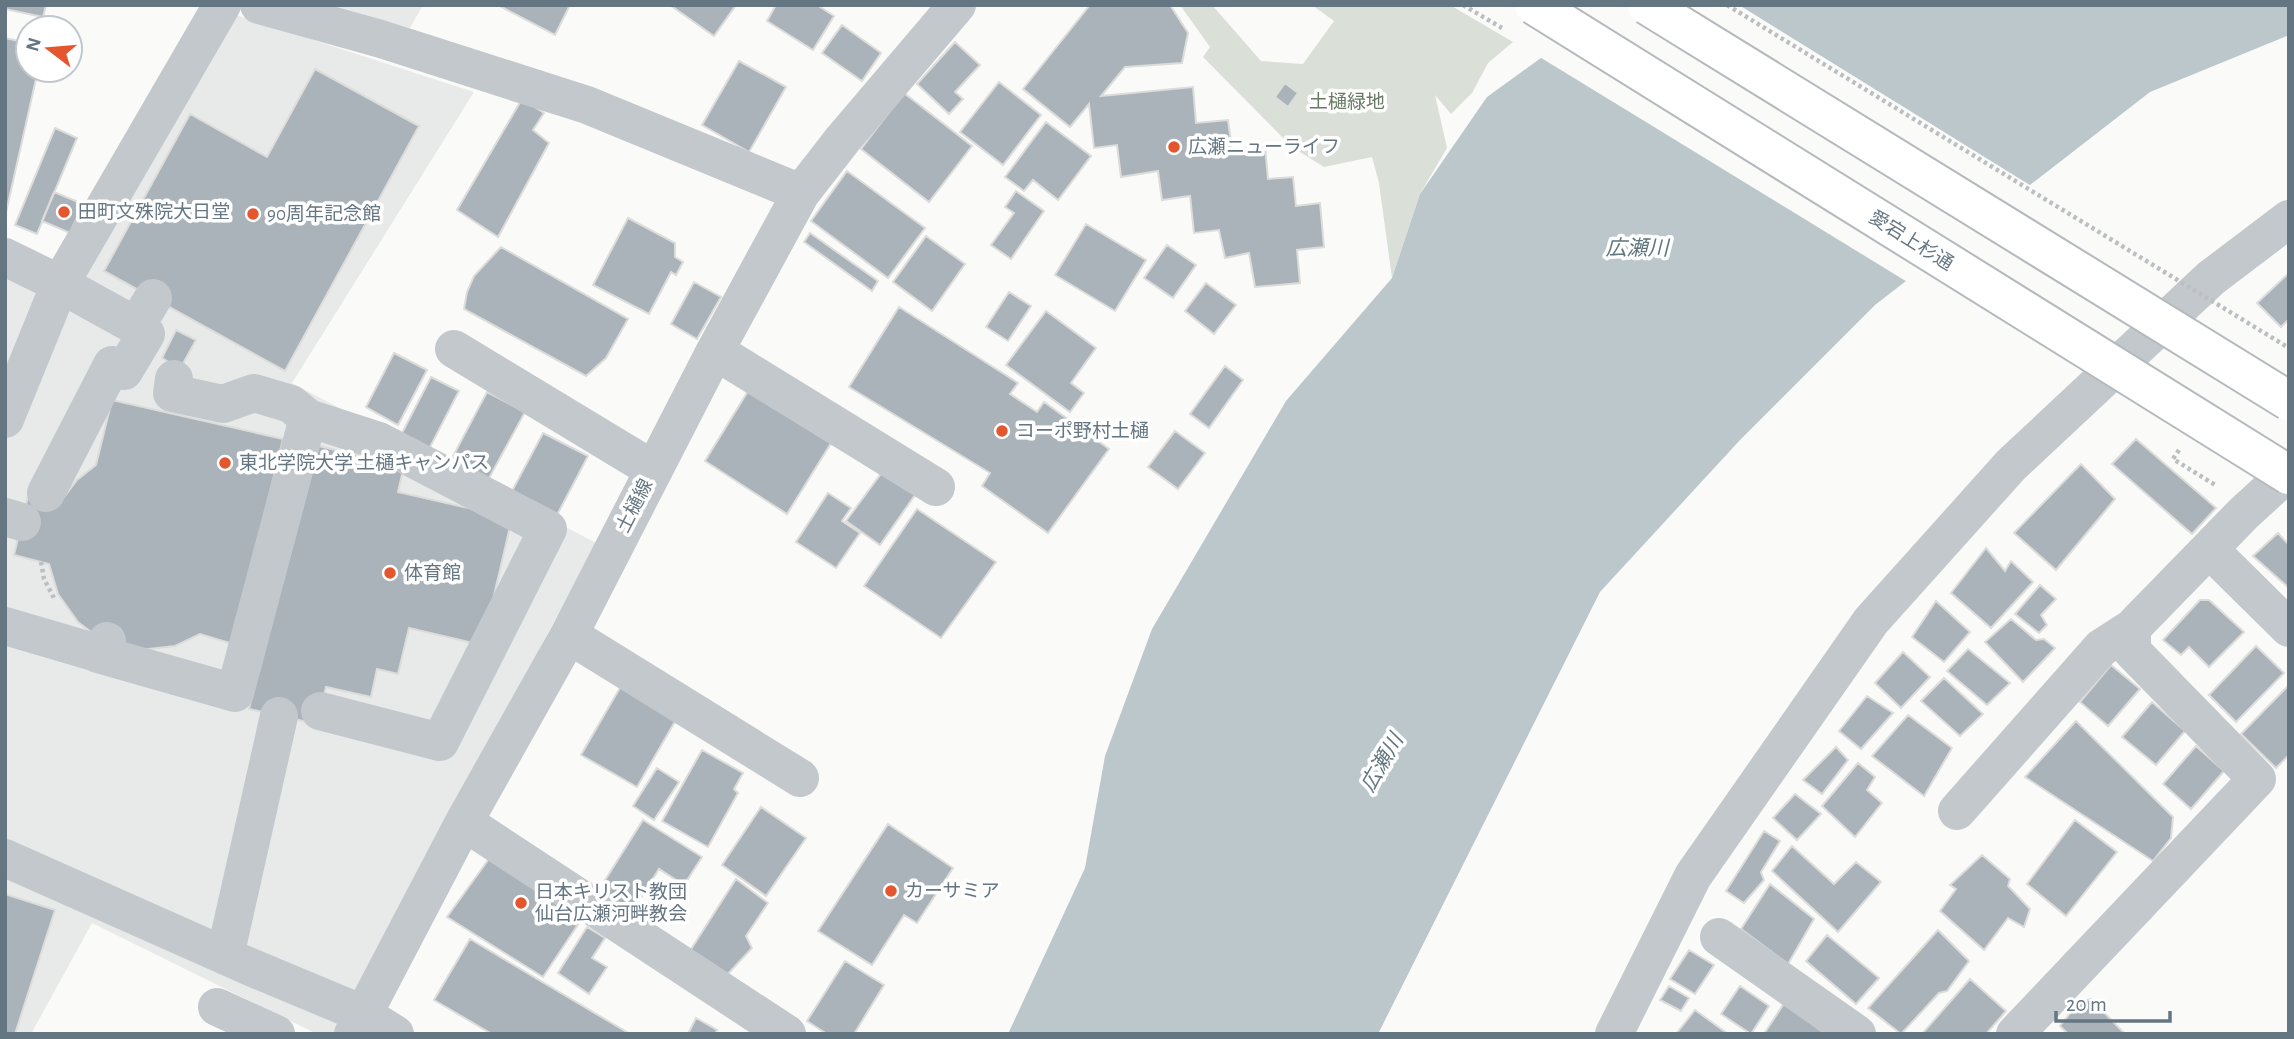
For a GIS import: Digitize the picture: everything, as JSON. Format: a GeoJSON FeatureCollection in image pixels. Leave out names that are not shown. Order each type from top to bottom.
{"type":"FeatureCollection","features":[{"type":"Feature","properties":{"kind":"highway","name":"愛宕上杉通"},"geometry":{"type":"LineString","coordinates":[[1534,5],[2283,487]]}},
{"type":"Feature","properties":{"kind":"highway"},"geometry":{"type":"LineString","coordinates":[[1647,5],[2289,401]]}},
{"type":"Feature","properties":{"kind":"street"},"geometry":{"type":"LineString","coordinates":[[5,419],[60,284],[222,5]]}},
{"type":"Feature","properties":{"kind":"street"},"geometry":{"type":"LineString","coordinates":[[259,5],[381,39],[587,105],[800,193]]}},
{"type":"Feature","properties":{"kind":"street","name":"土樋線"},"geometry":{"type":"LineString","coordinates":[[370,1027],[464,822],[569,635],[715,351],[800,193],[957,5]]}},
{"type":"Feature","properties":{"kind":"street"},"geometry":{"type":"LineString","coordinates":[[1614,1034],[1693,876],[1871,621],[2011,465],[2211,278],[2289,219]]}},
{"type":"Feature","properties":{"kind":"street"},"geometry":{"type":"LineString","coordinates":[[6,259],[60,284],[157,341],[172,393],[223,404],[254,394],[291,404],[307,418],[379,441],[548,529],[440,742],[320,711]]}},
{"type":"Feature","properties":{"kind":"street"},"geometry":{"type":"LineString","coordinates":[[46,493],[112,365],[124,371],[157,341]]}},
{"type":"Feature","properties":{"kind":"street"},"geometry":{"type":"LineString","coordinates":[[454,349],[654,471]]}},
{"type":"Feature","properties":{"kind":"street"},"geometry":{"type":"LineString","coordinates":[[715,351],[936,486]]}},
{"type":"Feature","properties":{"kind":"street"},"geometry":{"type":"LineString","coordinates":[[225,956],[255,702],[307,418]]}},
{"type":"Feature","properties":{"kind":"street"},"geometry":{"type":"LineString","coordinates":[[1957,811],[2101,648],[2132,628],[2209,549],[2283,487]]}},
{"type":"Feature","properties":{"kind":"street"},"geometry":{"type":"LineString","coordinates":[[2209,549],[2289,628]]}},
{"type":"Feature","properties":{"kind":"street"},"geometry":{"type":"LineString","coordinates":[[5,626],[90,643],[255,702]]}},
{"type":"Feature","properties":{"kind":"street"},"geometry":{"type":"LineString","coordinates":[[2015,1034],[2257,779],[2132,651],[2132,628]]}},
{"type":"Feature","properties":{"kind":"street"},"geometry":{"type":"LineString","coordinates":[[569,635],[800,778]]}},
{"type":"Feature","properties":{"kind":"street"},"geometry":{"type":"LineString","coordinates":[[464,822],[787,1034]]}},
{"type":"Feature","properties":{"kind":"street"},"geometry":{"type":"LineString","coordinates":[[21,876],[225,956],[370,1027]]}},
{"type":"Feature","properties":{"kind":"street"},"geometry":{"type":"LineString","coordinates":[[1719,937],[1857,1034]]}},
{"type":"Feature","properties":{"kind":"street"},"geometry":{"type":"LineString","coordinates":[[217,1007],[276,1034]]}},
{"type":"Feature","properties":{"kind":"path"},"geometry":{"type":"LineString","coordinates":[[1463,5],[1503,28]]}},
{"type":"Feature","properties":{"kind":"path"},"geometry":{"type":"LineString","coordinates":[[1727,5],[2289,348]]}},
{"type":"Feature","properties":{"kind":"shaded area","name":"東北学院大学 土樋キャンパス"},"geometry":{"type":"Polygon","coordinates":[[[205,5],[474,92],[292,383],[596,543],[334,1034],[317,1034],[92,923],[31,1034],[5,1034],[5,249],[54,268],[205,5]]]}},
{"type":"Feature","properties":{"kind":"shaded area"},"geometry":{"type":"Polygon","coordinates":[[[331,5],[423,5],[410,28],[331,5]]]}},
{"type":"Feature","properties":{"kind":"green space","name":"土樋緑地"},"geometry":{"type":"Polygon","coordinates":[[[1180,5],[1212,5],[1261,61],[1303,64],[1334,21],[1312,5],[1450,5],[1513,42],[1488,63],[1472,93],[1451,114],[1435,95],[1447,148],[1420,194],[1392,278],[1379,183],[1372,157],[1324,167],[1292,147],[1203,57],[1210,47],[1180,5]]]}},
{"type":"Feature","properties":{"kind":"water","name":"広瀬川"},"geometry":{"type":"Polygon","coordinates":[[[1614,5],[2289,5],[2289,35],[2150,92],[1875,305],[1740,440],[1600,592],[1378,1034],[1008,1034],[1085,868],[1105,756],[1152,629],[1286,401],[1392,278],[1420,194],[1487,97],[1614,5]]]}},
{"type":"Feature","properties":{"kind":"pier"},"geometry":{"type":"Polygon","coordinates":[[[1608,5],[1739,5],[2033,187],[1909,283],[1538,56],[1608,5]]]}},
{"type":"Feature","properties":{"kind":"building"},"geometry":{"type":"Polygon","coordinates":[[[5,5],[46,5],[44,14],[5,9],[5,5]]]}},
{"type":"Feature","properties":{"kind":"building"},"geometry":{"type":"Polygon","coordinates":[[[498,5],[570,5],[555,35],[498,5]]]}},
{"type":"Feature","properties":{"kind":"building"},"geometry":{"type":"Polygon","coordinates":[[[670,5],[736,5],[714,36],[670,5]]]}},
{"type":"Feature","properties":{"kind":"building"},"geometry":{"type":"Polygon","coordinates":[[[776,5],[817,5],[834,16],[813,50],[767,21],[776,5]]]}},
{"type":"Feature","properties":{"kind":"building","name":"広瀬ニューライフ"},"geometry":{"type":"Polygon","coordinates":[[[1090,5],[1170,5],[1188,33],[1182,63],[1125,67],[1101,96],[1193,87],[1196,123],[1228,120],[1232,149],[1265,146],[1268,179],[1293,177],[1296,206],[1320,203],[1324,247],[1297,250],[1300,283],[1255,287],[1249,253],[1225,258],[1219,230],[1194,233],[1190,196],[1162,200],[1158,171],[1121,177],[1117,145],[1094,148],[1089,104],[1070,127],[1023,89],[1090,5]]]}},
{"type":"Feature","properties":{"kind":"building"},"geometry":{"type":"Polygon","coordinates":[[[842,25],[881,53],[862,81],[822,53],[842,25]]]}},
{"type":"Feature","properties":{"kind":"building"},"geometry":{"type":"Polygon","coordinates":[[[5,38],[14,40],[14,84],[35,84],[5,217],[5,38]]]}},
{"type":"Feature","properties":{"kind":"building"},"geometry":{"type":"Polygon","coordinates":[[[955,42],[980,65],[955,92],[963,99],[949,114],[917,84],[955,42]]]}},
{"type":"Feature","properties":{"kind":"building"},"geometry":{"type":"Polygon","coordinates":[[[739,61],[786,87],[749,152],[702,125],[739,61]]]}},
{"type":"Feature","properties":{"kind":"building","name":"90周年記念館"},"geometry":{"type":"Polygon","coordinates":[[[315,69],[419,126],[285,371],[104,271],[190,114],[267,157],[315,69]]]}},
{"type":"Feature","properties":{"kind":"building"},"geometry":{"type":"Polygon","coordinates":[[[999,82],[1041,115],[1003,165],[960,132],[999,82]]]}},
{"type":"Feature","properties":{"kind":"building"},"geometry":{"type":"Polygon","coordinates":[[[1285,83],[1298,93],[1288,107],[1275,97],[1285,83]]]}},
{"type":"Feature","properties":{"kind":"building"},"geometry":{"type":"Polygon","coordinates":[[[904,93],[972,146],[929,202],[861,149],[904,93]]]}},
{"type":"Feature","properties":{"kind":"building"},"geometry":{"type":"Polygon","coordinates":[[[522,99],[544,113],[533,130],[549,143],[498,237],[457,210],[522,99]]]}},
{"type":"Feature","properties":{"kind":"building"},"geometry":{"type":"Polygon","coordinates":[[[1046,122],[1091,156],[1058,200],[1033,180],[1024,191],[1005,177],[1046,122]]]}},
{"type":"Feature","properties":{"kind":"building"},"geometry":{"type":"Polygon","coordinates":[[[55,128],[77,138],[37,234],[15,225],[55,128]]]}},
{"type":"Feature","properties":{"kind":"building"},"geometry":{"type":"Polygon","coordinates":[[[847,171],[925,228],[888,278],[811,221],[847,171]]]}},
{"type":"Feature","properties":{"kind":"building"},"geometry":{"type":"Polygon","coordinates":[[[1016,191],[1044,211],[1011,259],[991,245],[1014,213],[1005,207],[1016,191]]]}},
{"type":"Feature","properties":{"kind":"building"},"geometry":{"type":"Polygon","coordinates":[[[54,192],[83,204],[70,233],[42,221],[54,192]]]}},
{"type":"Feature","properties":{"kind":"building"},"geometry":{"type":"Polygon","coordinates":[[[628,218],[675,243],[675,257],[683,262],[676,275],[671,272],[649,314],[593,285],[628,218]]]}},
{"type":"Feature","properties":{"kind":"building"},"geometry":{"type":"Polygon","coordinates":[[[1086,224],[1146,260],[1115,311],[1055,275],[1086,224]]]}},
{"type":"Feature","properties":{"kind":"building"},"geometry":{"type":"Polygon","coordinates":[[[810,233],[878,281],[872,291],[804,242],[810,233]]]}},
{"type":"Feature","properties":{"kind":"building"},"geometry":{"type":"Polygon","coordinates":[[[926,236],[965,264],[932,311],[893,282],[926,236]]]}},
{"type":"Feature","properties":{"kind":"building"},"geometry":{"type":"Polygon","coordinates":[[[1167,245],[1196,265],[1173,298],[1144,278],[1167,245]]]}},
{"type":"Feature","properties":{"kind":"building"},"geometry":{"type":"Polygon","coordinates":[[[501,247],[628,319],[606,358],[586,376],[464,309],[474,276],[501,247]]]}},
{"type":"Feature","properties":{"kind":"building"},"geometry":{"type":"Polygon","coordinates":[[[2289,273],[2289,319],[2281,327],[2257,303],[2289,273]]]}},
{"type":"Feature","properties":{"kind":"building"},"geometry":{"type":"Polygon","coordinates":[[[694,282],[721,297],[697,339],[671,324],[694,282]]]}},
{"type":"Feature","properties":{"kind":"building"},"geometry":{"type":"Polygon","coordinates":[[[1206,283],[1236,305],[1214,334],[1185,311],[1206,283]]]}},
{"type":"Feature","properties":{"kind":"building"},"geometry":{"type":"Polygon","coordinates":[[[1009,292],[1031,306],[1008,341],[986,327],[1009,292]]]}},
{"type":"Feature","properties":{"kind":"building","name":"コーポ野村土樋"},"geometry":{"type":"Polygon","coordinates":[[[899,307],[1018,383],[1010,394],[1037,412],[1044,402],[1109,449],[1048,533],[982,486],[990,473],[849,387],[899,307]]]}},
{"type":"Feature","properties":{"kind":"building"},"geometry":{"type":"Polygon","coordinates":[[[1046,311],[1096,348],[1071,383],[1084,393],[1070,412],[1006,365],[1046,311]]]}},
{"type":"Feature","properties":{"kind":"building"},"geometry":{"type":"Polygon","coordinates":[[[176,330],[196,340],[180,369],[162,358],[176,330]]]}},
{"type":"Feature","properties":{"kind":"building"},"geometry":{"type":"Polygon","coordinates":[[[394,353],[427,370],[398,425],[366,407],[394,353]]]}},
{"type":"Feature","properties":{"kind":"building"},"geometry":{"type":"Polygon","coordinates":[[[1225,366],[1243,380],[1209,428],[1190,414],[1225,366]]]}},
{"type":"Feature","properties":{"kind":"building"},"geometry":{"type":"Polygon","coordinates":[[[431,377],[459,391],[428,451],[400,437],[431,377]]]}},
{"type":"Feature","properties":{"kind":"building"},"geometry":{"type":"Polygon","coordinates":[[[750,388],[833,440],[787,514],[705,461],[750,388]]]}},
{"type":"Feature","properties":{"kind":"building"},"geometry":{"type":"Polygon","coordinates":[[[487,392],[525,412],[488,480],[451,460],[487,392]]]}},
{"type":"Feature","properties":{"kind":"building"},"geometry":{"type":"Polygon","coordinates":[[[112,400],[283,439],[233,644],[200,634],[175,646],[140,650],[95,635],[78,622],[58,594],[49,564],[14,555],[30,488],[64,497],[77,480],[96,465],[112,400]]]}},
{"type":"Feature","properties":{"kind":"building"},"geometry":{"type":"Polygon","coordinates":[[[1175,431],[1205,453],[1178,489],[1148,467],[1175,431]]]}},
{"type":"Feature","properties":{"kind":"building"},"geometry":{"type":"Polygon","coordinates":[[[543,433],[588,456],[557,515],[512,491],[543,433]]]}},
{"type":"Feature","properties":{"kind":"building"},"geometry":{"type":"Polygon","coordinates":[[[2136,439],[2216,508],[2192,534],[2112,464],[2136,439]]]}},
{"type":"Feature","properties":{"kind":"building","name":"体育館"},"geometry":{"type":"Polygon","coordinates":[[[310,444],[404,466],[398,492],[512,518],[485,634],[490,647],[409,628],[398,674],[377,669],[371,697],[326,687],[317,724],[249,709],[310,444]]]}},
{"type":"Feature","properties":{"kind":"building"},"geometry":{"type":"Polygon","coordinates":[[[2081,464],[2115,499],[2056,570],[2014,533],[2081,464]]]}},
{"type":"Feature","properties":{"kind":"building"},"geometry":{"type":"Polygon","coordinates":[[[883,471],[915,495],[880,545],[846,521],[883,471]]]}},
{"type":"Feature","properties":{"kind":"building"},"geometry":{"type":"Polygon","coordinates":[[[828,493],[851,508],[842,521],[860,533],[836,568],[796,542],[828,493]]]}},
{"type":"Feature","properties":{"kind":"building"},"geometry":{"type":"Polygon","coordinates":[[[917,509],[996,562],[941,638],[864,586],[917,509]]]}},
{"type":"Feature","properties":{"kind":"building"},"geometry":{"type":"Polygon","coordinates":[[[2278,533],[2289,545],[2289,588],[2253,556],[2278,533]]]}},
{"type":"Feature","properties":{"kind":"building"},"geometry":{"type":"Polygon","coordinates":[[[1986,548],[2005,571],[2011,561],[2033,582],[1991,628],[1951,593],[1986,548]]]}},
{"type":"Feature","properties":{"kind":"building"},"geometry":{"type":"Polygon","coordinates":[[[2040,585],[2056,599],[2041,615],[2047,625],[2039,633],[2015,614],[2040,585]]]}},
{"type":"Feature","properties":{"kind":"building"},"geometry":{"type":"Polygon","coordinates":[[[2200,600],[2209,600],[2244,632],[2209,667],[2189,647],[2181,655],[2163,640],[2200,600]]]}},
{"type":"Feature","properties":{"kind":"building"},"geometry":{"type":"Polygon","coordinates":[[[1936,601],[1970,632],[1944,662],[1912,637],[1936,601]]]}},
{"type":"Feature","properties":{"kind":"building"},"geometry":{"type":"Polygon","coordinates":[[[2011,619],[2036,640],[2044,639],[2055,648],[2023,682],[1985,642],[2011,619]]]}},
{"type":"Feature","properties":{"kind":"building"},"geometry":{"type":"Polygon","coordinates":[[[2256,646],[2284,673],[2236,722],[2209,695],[2256,646]]]}},
{"type":"Feature","properties":{"kind":"building"},"geometry":{"type":"Polygon","coordinates":[[[1968,649],[2010,683],[1987,705],[1947,671],[1968,649]]]}},
{"type":"Feature","properties":{"kind":"building"},"geometry":{"type":"Polygon","coordinates":[[[1903,652],[1930,677],[1901,708],[1875,683],[1903,652]]]}},
{"type":"Feature","properties":{"kind":"building"},"geometry":{"type":"Polygon","coordinates":[[[2111,665],[2140,689],[2108,726],[2080,702],[2111,665]]]}},
{"type":"Feature","properties":{"kind":"building"},"geometry":{"type":"Polygon","coordinates":[[[1944,678],[1983,714],[1960,736],[1921,701],[1944,678]]]}},
{"type":"Feature","properties":{"kind":"building"},"geometry":{"type":"Polygon","coordinates":[[[2289,685],[2289,755],[2276,768],[2241,734],[2289,685]]]}},
{"type":"Feature","properties":{"kind":"building"},"geometry":{"type":"Polygon","coordinates":[[[621,686],[677,718],[637,787],[581,755],[621,686]]]}},
{"type":"Feature","properties":{"kind":"building"},"geometry":{"type":"Polygon","coordinates":[[[1867,696],[1893,713],[1861,749],[1839,731],[1867,696]]]}},
{"type":"Feature","properties":{"kind":"building"},"geometry":{"type":"Polygon","coordinates":[[[2152,702],[2185,731],[2156,765],[2122,737],[2152,702]]]}},
{"type":"Feature","properties":{"kind":"building"},"geometry":{"type":"Polygon","coordinates":[[[1908,715],[1952,748],[1924,796],[1872,756],[1908,715]]]}},
{"type":"Feature","properties":{"kind":"building"},"geometry":{"type":"Polygon","coordinates":[[[2076,721],[2173,817],[2171,838],[2153,861],[2025,777],[2076,721]]]}},
{"type":"Feature","properties":{"kind":"building"},"geometry":{"type":"Polygon","coordinates":[[[2196,746],[2224,771],[2191,809],[2163,784],[2196,746]]]}},
{"type":"Feature","properties":{"kind":"building"},"geometry":{"type":"Polygon","coordinates":[[[1836,747],[1848,760],[1822,794],[1803,780],[1836,747]]]}},
{"type":"Feature","properties":{"kind":"building"},"geometry":{"type":"Polygon","coordinates":[[[702,750],[743,773],[734,789],[738,793],[708,847],[662,821],[702,750]]]}},
{"type":"Feature","properties":{"kind":"building"},"geometry":{"type":"Polygon","coordinates":[[[1858,763],[1875,777],[1867,790],[1882,803],[1855,837],[1822,806],[1858,763]]]}},
{"type":"Feature","properties":{"kind":"building"},"geometry":{"type":"Polygon","coordinates":[[[657,768],[679,782],[654,820],[633,806],[657,768]]]}},
{"type":"Feature","properties":{"kind":"building"},"geometry":{"type":"Polygon","coordinates":[[[1795,794],[1821,814],[1797,840],[1773,818],[1795,794]]]}},
{"type":"Feature","properties":{"kind":"building"},"geometry":{"type":"Polygon","coordinates":[[[761,807],[806,838],[766,896],[722,865],[761,807]]]}},
{"type":"Feature","properties":{"kind":"building"},"geometry":{"type":"Polygon","coordinates":[[[643,820],[702,857],[684,885],[659,869],[631,914],[597,893],[643,820]]]}},
{"type":"Feature","properties":{"kind":"building"},"geometry":{"type":"Polygon","coordinates":[[[2075,820],[2117,852],[2066,916],[2027,884],[2075,820]]]}},
{"type":"Feature","properties":{"kind":"building","name":"カーサミア"},"geometry":{"type":"Polygon","coordinates":[[[888,824],[953,868],[917,923],[904,915],[872,965],[818,931],[888,824]]]}},
{"type":"Feature","properties":{"kind":"building"},"geometry":{"type":"Polygon","coordinates":[[[1764,831],[1780,841],[1761,872],[1764,880],[1744,903],[1726,891],[1764,831]]]}},
{"type":"Feature","properties":{"kind":"building"},"geometry":{"type":"Polygon","coordinates":[[[1792,846],[1834,884],[1856,862],[1881,882],[1838,932],[1772,871],[1792,846]]]}},
{"type":"Feature","properties":{"kind":"building"},"geometry":{"type":"Polygon","coordinates":[[[1982,855],[2010,879],[2008,886],[2030,909],[2024,927],[2008,918],[1984,950],[1940,911],[1956,889],[1950,885],[1982,855]]]}},
{"type":"Feature","properties":{"kind":"building"},"geometry":{"type":"Polygon","coordinates":[[[491,856],[583,917],[543,977],[447,917],[491,856]]]}},
{"type":"Feature","properties":{"kind":"building"},"geometry":{"type":"Polygon","coordinates":[[[736,879],[768,903],[746,936],[752,948],[726,976],[688,954],[736,879]]]}},
{"type":"Feature","properties":{"kind":"building"},"geometry":{"type":"Polygon","coordinates":[[[1770,884],[1814,919],[1788,964],[1741,929],[1770,884]]]}},
{"type":"Feature","properties":{"kind":"building"},"geometry":{"type":"Polygon","coordinates":[[[5,894],[55,910],[15,1034],[5,1034],[5,894]]]}},
{"type":"Feature","properties":{"kind":"building"},"geometry":{"type":"Polygon","coordinates":[[[587,927],[605,938],[592,958],[607,967],[589,994],[558,973],[587,927]]]}},
{"type":"Feature","properties":{"kind":"building"},"geometry":{"type":"Polygon","coordinates":[[[1938,930],[1969,961],[1947,991],[1939,993],[1901,1034],[1868,1008],[1938,930]]]}},
{"type":"Feature","properties":{"kind":"building"},"geometry":{"type":"Polygon","coordinates":[[[1827,935],[1879,978],[1856,1004],[1806,961],[1827,935]]]}},
{"type":"Feature","properties":{"kind":"building"},"geometry":{"type":"Polygon","coordinates":[[[470,939],[630,1034],[492,1034],[434,1000],[470,939]]]}},
{"type":"Feature","properties":{"kind":"building"},"geometry":{"type":"Polygon","coordinates":[[[1689,950],[1714,965],[1695,994],[1670,979],[1689,950]]]}},
{"type":"Feature","properties":{"kind":"building"},"geometry":{"type":"Polygon","coordinates":[[[845,961],[884,985],[854,1034],[827,1034],[807,1021],[845,961]]]}},
{"type":"Feature","properties":{"kind":"building"},"geometry":{"type":"Polygon","coordinates":[[[1970,979],[2006,1011],[1986,1034],[1922,1034],[1970,979]]]}},
{"type":"Feature","properties":{"kind":"building"},"geometry":{"type":"Polygon","coordinates":[[[1669,986],[1689,998],[1681,1011],[1660,1000],[1669,986]]]}},
{"type":"Feature","properties":{"kind":"building"},"geometry":{"type":"Polygon","coordinates":[[[1740,986],[1769,1006],[1751,1034],[1721,1014],[1740,986]]]}},
{"type":"Feature","properties":{"kind":"building"},"geometry":{"type":"Polygon","coordinates":[[[2091,999],[2125,1034],[2068,1034],[2060,1026],[2077,1004],[2091,999]]]}},
{"type":"Feature","properties":{"kind":"building"},"geometry":{"type":"Polygon","coordinates":[[[1785,1002],[1825,1034],[1764,1034],[1785,1002]]]}},
{"type":"Feature","properties":{"kind":"building"},"geometry":{"type":"Polygon","coordinates":[[[1695,1010],[1728,1034],[1676,1034],[1695,1010]]]}},
{"type":"Feature","properties":{"kind":"building"},"geometry":{"type":"Polygon","coordinates":[[[696,1018],[717,1030],[715,1034],[688,1034],[696,1018]]]}},
{"type":"Feature","properties":{"kind":"place","name":"広瀬ニューライフ"},"geometry":{"type":"Point","coordinates":[1174,147]}},
{"type":"Feature","properties":{"kind":"place","name":"田町文殊院大日堂"},"geometry":{"type":"Point","coordinates":[64,212]}},
{"type":"Feature","properties":{"kind":"place","name":"90周年記念館"},"geometry":{"type":"Point","coordinates":[253,214]}},
{"type":"Feature","properties":{"kind":"place","name":"コーポ野村土樋"},"geometry":{"type":"Point","coordinates":[1002,431]}},
{"type":"Feature","properties":{"kind":"place","name":"東北学院大学 土樋キャンパス"},"geometry":{"type":"Point","coordinates":[225,463]}},
{"type":"Feature","properties":{"kind":"place","name":"体育館"},"geometry":{"type":"Point","coordinates":[390,573]}},
{"type":"Feature","properties":{"kind":"place","name":"カーサミア"},"geometry":{"type":"Point","coordinates":[891,891]}},
{"type":"Feature","properties":{"kind":"place","name":"日本キリスト教団 仙台広瀬河畔教会"},"geometry":{"type":"Point","coordinates":[521,903]}}]}
